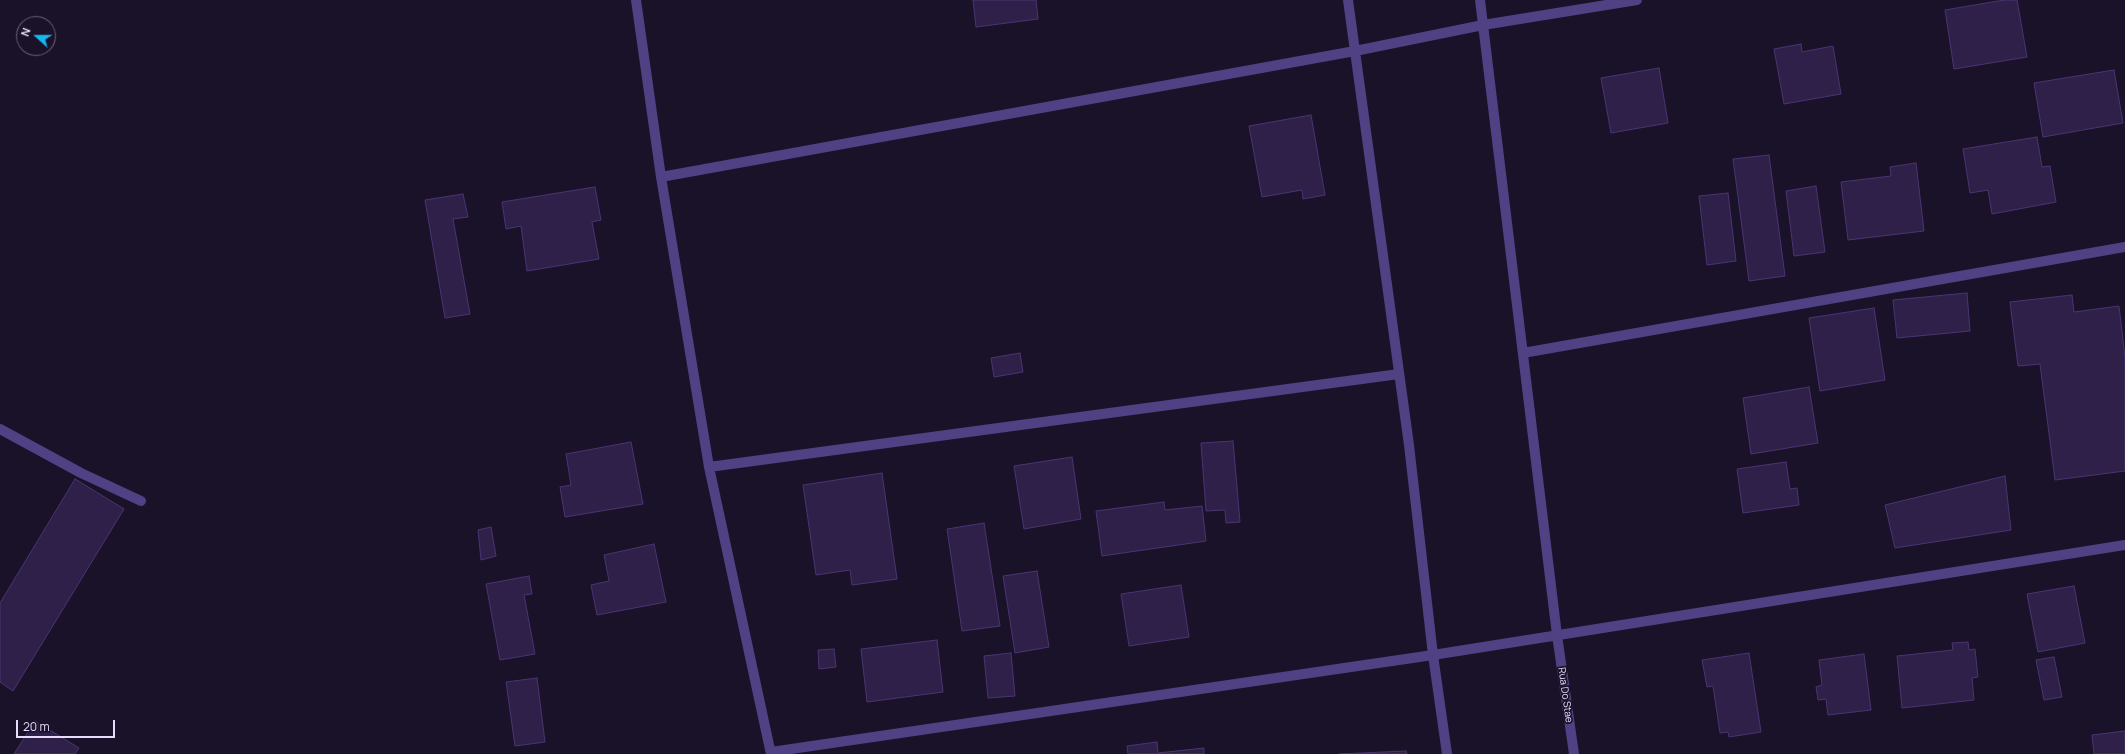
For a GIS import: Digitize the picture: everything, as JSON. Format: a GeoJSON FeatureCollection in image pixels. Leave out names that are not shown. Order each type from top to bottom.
{"type":"FeatureCollection","features":[{"type":"Feature","properties":{"kind":"street"},"geometry":{"type":"LineString","coordinates":[[636,0],[662,177],[709,467],[771,753],[1433,654],[2125,546]]}},
{"type":"Feature","properties":{"kind":"street"},"geometry":{"type":"LineString","coordinates":[[1348,0],[1399,374],[1433,654],[1447,754]]}},
{"type":"Feature","properties":{"kind":"street","name":"Rua Do Stae"},"geometry":{"type":"LineString","coordinates":[[1480,0],[1557,635],[1574,754]]}},
{"type":"Feature","properties":{"kind":"street"},"geometry":{"type":"LineString","coordinates":[[662,177],[1355,51],[1483,25],[1637,0]]}},
{"type":"Feature","properties":{"kind":"street"},"geometry":{"type":"LineString","coordinates":[[1523,353],[2125,247]]}},
{"type":"Feature","properties":{"kind":"street"},"geometry":{"type":"LineString","coordinates":[[709,467],[1399,374]]}},
{"type":"Feature","properties":{"kind":"street"},"geometry":{"type":"LineString","coordinates":[[0,429],[81,473],[141,501]]}},
{"type":"Feature","properties":{"kind":"building"},"geometry":{"type":"Polygon","coordinates":[[[973,0],[1036,0],[1038,19],[976,27],[973,0]]]}},
{"type":"Feature","properties":{"kind":"building"},"geometry":{"type":"Polygon","coordinates":[[[2004,0],[2017,0],[2027,57],[1954,69],[1945,10],[2004,0]]]}},
{"type":"Feature","properties":{"kind":"building"},"geometry":{"type":"Polygon","coordinates":[[[1801,44],[1802,52],[1833,46],[1841,94],[1784,104],[1774,49],[1801,44]]]}},
{"type":"Feature","properties":{"kind":"building"},"geometry":{"type":"Polygon","coordinates":[[[1659,68],[1668,123],[1611,133],[1601,78],[1659,68]]]}},
{"type":"Feature","properties":{"kind":"building"},"geometry":{"type":"Polygon","coordinates":[[[2114,70],[2123,123],[2043,137],[2034,83],[2114,70]]]}},
{"type":"Feature","properties":{"kind":"building"},"geometry":{"type":"Polygon","coordinates":[[[1311,115],[1325,195],[1303,199],[1302,190],[1262,197],[1249,126],[1311,115]]]}},
{"type":"Feature","properties":{"kind":"building"},"geometry":{"type":"Polygon","coordinates":[[[2037,137],[2042,167],[2050,166],[2056,202],[1992,214],[1988,190],[1970,193],[1963,149],[2037,137]]]}},
{"type":"Feature","properties":{"kind":"building"},"geometry":{"type":"Polygon","coordinates":[[[1769,155],[1785,276],[1749,281],[1733,159],[1769,155]]]}},
{"type":"Feature","properties":{"kind":"building"},"geometry":{"type":"Polygon","coordinates":[[[1916,163],[1924,231],[1848,240],[1841,182],[1891,176],[1890,167],[1916,163]]]}},
{"type":"Feature","properties":{"kind":"building"},"geometry":{"type":"Polygon","coordinates":[[[1816,186],[1825,252],[1794,256],[1786,191],[1816,186]]]}},
{"type":"Feature","properties":{"kind":"building"},"geometry":{"type":"Polygon","coordinates":[[[595,187],[601,220],[592,222],[599,259],[527,271],[521,226],[506,229],[502,202],[595,187]]]}},
{"type":"Feature","properties":{"kind":"building"},"geometry":{"type":"Polygon","coordinates":[[[1728,193],[1736,261],[1707,265],[1699,196],[1728,193]]]}},
{"type":"Feature","properties":{"kind":"building"},"geometry":{"type":"Polygon","coordinates":[[[463,194],[468,217],[453,219],[470,314],[445,318],[425,200],[463,194]]]}},
{"type":"Feature","properties":{"kind":"building"},"geometry":{"type":"Polygon","coordinates":[[[1967,293],[1970,331],[1897,338],[1893,300],[1967,293]]]}},
{"type":"Feature","properties":{"kind":"building"},"geometry":{"type":"Polygon","coordinates":[[[2072,295],[2074,312],[2119,306],[2125,357],[2125,471],[2055,480],[2040,364],[2018,366],[2010,302],[2072,295]]]}},
{"type":"Feature","properties":{"kind":"building"},"geometry":{"type":"Polygon","coordinates":[[[1874,308],[1885,380],[1820,391],[1809,318],[1874,308]]]}},
{"type":"Feature","properties":{"kind":"building"},"geometry":{"type":"Polygon","coordinates":[[[1020,353],[1023,372],[994,377],[991,358],[1020,353]]]}},
{"type":"Feature","properties":{"kind":"building"},"geometry":{"type":"Polygon","coordinates":[[[1809,387],[1818,443],[1751,454],[1743,398],[1809,387]]]}},
{"type":"Feature","properties":{"kind":"building"},"geometry":{"type":"Polygon","coordinates":[[[1233,441],[1240,522],[1226,523],[1225,510],[1206,511],[1201,443],[1233,441]]]}},
{"type":"Feature","properties":{"kind":"building"},"geometry":{"type":"Polygon","coordinates":[[[631,442],[643,504],[565,517],[560,487],[571,485],[566,454],[631,442]]]}},
{"type":"Feature","properties":{"kind":"building"},"geometry":{"type":"Polygon","coordinates":[[[1072,457],[1081,519],[1024,529],[1014,466],[1072,457]]]}},
{"type":"Feature","properties":{"kind":"building"},"geometry":{"type":"Polygon","coordinates":[[[1786,462],[1790,489],[1797,488],[1799,505],[1743,513],[1737,469],[1786,462]]]}},
{"type":"Feature","properties":{"kind":"building"},"geometry":{"type":"Polygon","coordinates":[[[882,473],[897,579],[852,585],[850,570],[816,575],[803,485],[882,473]]]}},
{"type":"Feature","properties":{"kind":"building"},"geometry":{"type":"Polygon","coordinates":[[[2005,476],[2011,530],[1895,548],[1885,505],[2005,476]]]}},
{"type":"Feature","properties":{"kind":"building"},"geometry":{"type":"Polygon","coordinates":[[[75,479],[124,509],[13,691],[0,682],[0,603],[75,479]]]}},
{"type":"Feature","properties":{"kind":"building"},"geometry":{"type":"Polygon","coordinates":[[[1164,502],[1165,510],[1202,506],[1206,541],[1102,556],[1096,511],[1164,502]]]}},
{"type":"Feature","properties":{"kind":"building"},"geometry":{"type":"Polygon","coordinates":[[[984,523],[1000,626],[962,631],[947,529],[984,523]]]}},
{"type":"Feature","properties":{"kind":"building"},"geometry":{"type":"Polygon","coordinates":[[[491,527],[496,556],[481,560],[478,530],[491,527]]]}},
{"type":"Feature","properties":{"kind":"building"},"geometry":{"type":"Polygon","coordinates":[[[654,544],[666,602],[597,615],[591,585],[609,581],[604,555],[654,544]]]}},
{"type":"Feature","properties":{"kind":"building"},"geometry":{"type":"Polygon","coordinates":[[[1037,571],[1049,647],[1015,653],[1003,576],[1037,571]]]}},
{"type":"Feature","properties":{"kind":"building"},"geometry":{"type":"Polygon","coordinates":[[[529,576],[532,594],[524,595],[535,654],[500,660],[486,584],[529,576]]]}},
{"type":"Feature","properties":{"kind":"building"},"geometry":{"type":"Polygon","coordinates":[[[1181,585],[1189,637],[1129,646],[1121,594],[1181,585]]]}},
{"type":"Feature","properties":{"kind":"building"},"geometry":{"type":"Polygon","coordinates":[[[2074,586],[2085,643],[2038,652],[2027,594],[2074,586]]]}},
{"type":"Feature","properties":{"kind":"building"},"geometry":{"type":"Polygon","coordinates":[[[937,640],[943,692],[867,702],[861,649],[937,640]]]}},
{"type":"Feature","properties":{"kind":"building"},"geometry":{"type":"Polygon","coordinates":[[[1968,642],[1969,650],[1975,649],[1978,677],[1972,678],[1974,700],[1902,708],[1897,656],[1953,650],[1952,643],[1968,642]]]}},
{"type":"Feature","properties":{"kind":"building"},"geometry":{"type":"Polygon","coordinates":[[[834,649],[836,667],[819,669],[818,650],[834,649]]]}},
{"type":"Feature","properties":{"kind":"building"},"geometry":{"type":"Polygon","coordinates":[[[1011,653],[1015,696],[988,698],[984,656],[1011,653]]]}},
{"type":"Feature","properties":{"kind":"building"},"geometry":{"type":"Polygon","coordinates":[[[1749,653],[1761,732],[1729,737],[1728,732],[1720,733],[1713,686],[1707,687],[1702,660],[1749,653]]]}},
{"type":"Feature","properties":{"kind":"building"},"geometry":{"type":"Polygon","coordinates":[[[1864,654],[1871,710],[1828,715],[1826,699],[1818,700],[1816,687],[1822,685],[1819,660],[1864,654]]]}},
{"type":"Feature","properties":{"kind":"building"},"geometry":{"type":"Polygon","coordinates":[[[2054,657],[2062,697],[2044,700],[2036,660],[2054,657]]]}},
{"type":"Feature","properties":{"kind":"building"},"geometry":{"type":"Polygon","coordinates":[[[537,678],[545,742],[515,746],[506,682],[537,678]]]}},
{"type":"Feature","properties":{"kind":"building"},"geometry":{"type":"Polygon","coordinates":[[[35,721],[79,748],[75,754],[14,754],[35,721]]]}},
{"type":"Feature","properties":{"kind":"building"},"geometry":{"type":"Polygon","coordinates":[[[2125,731],[2125,754],[2094,754],[2092,735],[2125,731]]]}},
{"type":"Feature","properties":{"kind":"building"},"geometry":{"type":"Polygon","coordinates":[[[1157,742],[1158,753],[1204,748],[1204,754],[1128,754],[1127,746],[1157,742]]]}},
{"type":"Feature","properties":{"kind":"building"},"geometry":{"type":"Polygon","coordinates":[[[1406,751],[1407,754],[1339,754],[1406,751]]]}}]}
